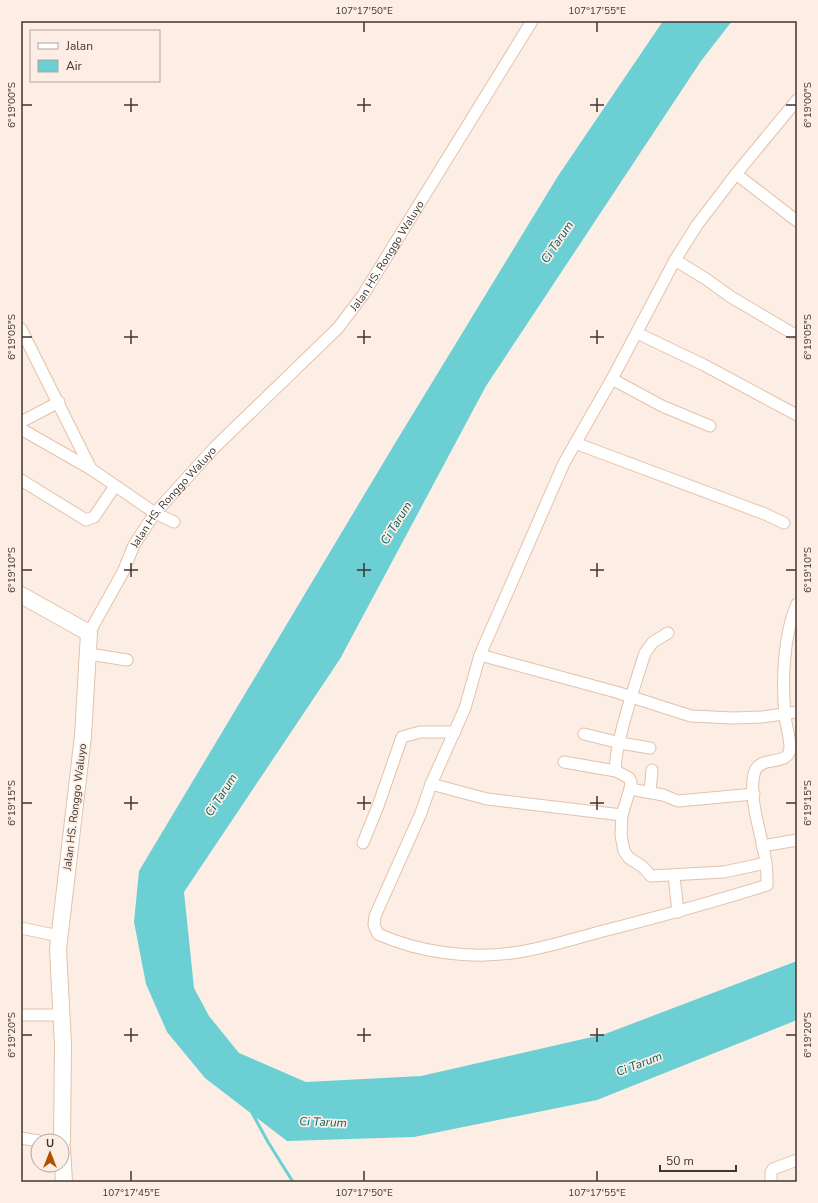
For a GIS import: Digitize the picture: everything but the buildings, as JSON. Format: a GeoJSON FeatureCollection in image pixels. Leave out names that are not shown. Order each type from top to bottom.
{"type":"FeatureCollection","features":[{"type":"Feature","properties":{"kind":"street","name":"Jalan HS. Ronggo Waluyo"},"geometry":{"type":"LineString","coordinates":[[62,1133],[64,1045],[60,1015],[59,936],[83,736],[89,654],[89,633],[124,572],[134,545],[155,512],[214,448],[338,328],[363,295],[532,21]]}},
{"type":"Feature","properties":{"kind":"street"},"geometry":{"type":"LineString","coordinates":[[797,100],[736,174],[697,225],[675,260],[612,379],[564,463],[480,655],[465,708],[431,784],[421,813],[375,916],[374,925],[378,934],[390,940],[438,950],[469,955],[500,954],[565,942],[678,912],[767,885],[766,863],[754,794],[754,773],[758,765],[763,762],[782,760],[788,756],[790,750],[785,714],[786,642],[792,616],[797,604]]}},
{"type":"Feature","properties":{"kind":"street"},"geometry":{"type":"LineString","coordinates":[[736,174],[797,221]]}},
{"type":"Feature","properties":{"kind":"street"},"geometry":{"type":"LineString","coordinates":[[675,260],[706,278],[731,297],[792,333]]}},
{"type":"Feature","properties":{"kind":"street"},"geometry":{"type":"LineString","coordinates":[[21,329],[59,402],[91,469]]}},
{"type":"Feature","properties":{"kind":"street"},"geometry":{"type":"LineString","coordinates":[[637,333],[797,415]]}},
{"type":"Feature","properties":{"kind":"street"},"geometry":{"type":"LineString","coordinates":[[612,379],[662,406],[710,426]]}},
{"type":"Feature","properties":{"kind":"street"},"geometry":{"type":"LineString","coordinates":[[21,422],[59,402]]}},
{"type":"Feature","properties":{"kind":"street"},"geometry":{"type":"LineString","coordinates":[[21,429],[91,469],[155,512],[174,522]]}},
{"type":"Feature","properties":{"kind":"street"},"geometry":{"type":"LineString","coordinates":[[575,443],[765,514],[784,523]]}},
{"type":"Feature","properties":{"kind":"street"},"geometry":{"type":"LineString","coordinates":[[21,480],[86,520],[91,520],[94,517],[115,486]]}},
{"type":"Feature","properties":{"kind":"street"},"geometry":{"type":"LineString","coordinates":[[21,595],[89,633]]}},
{"type":"Feature","properties":{"kind":"street"},"geometry":{"type":"LineString","coordinates":[[616,771],[615,765],[631,698],[645,653],[653,642],[668,633]]}},
{"type":"Feature","properties":{"kind":"street"},"geometry":{"type":"LineString","coordinates":[[89,654],[126,660]]}},
{"type":"Feature","properties":{"kind":"street"},"geometry":{"type":"LineString","coordinates":[[480,655],[691,716],[734,718],[797,712]]}},
{"type":"Feature","properties":{"kind":"street"},"geometry":{"type":"LineString","coordinates":[[363,843],[378,806],[402,737],[420,732],[455,732]]}},
{"type":"Feature","properties":{"kind":"street"},"geometry":{"type":"LineString","coordinates":[[584,734],[620,743],[650,748]]}},
{"type":"Feature","properties":{"kind":"street"},"geometry":{"type":"LineString","coordinates":[[564,762],[616,771],[629,778],[631,782],[630,789],[622,815],[621,835],[624,852],[629,858],[644,866],[651,876],[674,876],[724,872],[766,863]]}},
{"type":"Feature","properties":{"kind":"street"},"geometry":{"type":"LineString","coordinates":[[650,792],[652,770]]}},
{"type":"Feature","properties":{"kind":"street"},"geometry":{"type":"LineString","coordinates":[[431,784],[487,799],[622,815]]}},
{"type":"Feature","properties":{"kind":"street"},"geometry":{"type":"LineString","coordinates":[[630,789],[650,792],[678,800],[754,794]]}},
{"type":"Feature","properties":{"kind":"street"},"geometry":{"type":"LineString","coordinates":[[762,846],[797,840]]}},
{"type":"Feature","properties":{"kind":"street"},"geometry":{"type":"LineString","coordinates":[[674,876],[678,912]]}},
{"type":"Feature","properties":{"kind":"street"},"geometry":{"type":"LineString","coordinates":[[21,928],[59,936]]}},
{"type":"Feature","properties":{"kind":"street"},"geometry":{"type":"LineString","coordinates":[[21,1015],[60,1015]]}},
{"type":"Feature","properties":{"kind":"street"},"geometry":{"type":"LineString","coordinates":[[771,1182],[771,1172],[773,1169],[797,1160]]}},
{"type":"Feature","properties":{"kind":"water","name":"Ci Tarum"},"geometry":{"type":"Polygon","coordinates":[[[663,21],[732,21],[701,61],[486,386],[340,659],[184,892],[194,988],[209,1016],[239,1053],[306,1082],[421,1076],[605,1034],[797,961],[797,1020],[597,1100],[414,1137],[287,1141],[205,1078],[167,1032],[146,984],[134,922],[139,871],[397,440],[558,176],[663,21]]]}},
{"type":"Feature","properties":{"kind":"waterway"},"geometry":{"type":"LineString","coordinates":[[251,1111],[293,1182]]}}]}
